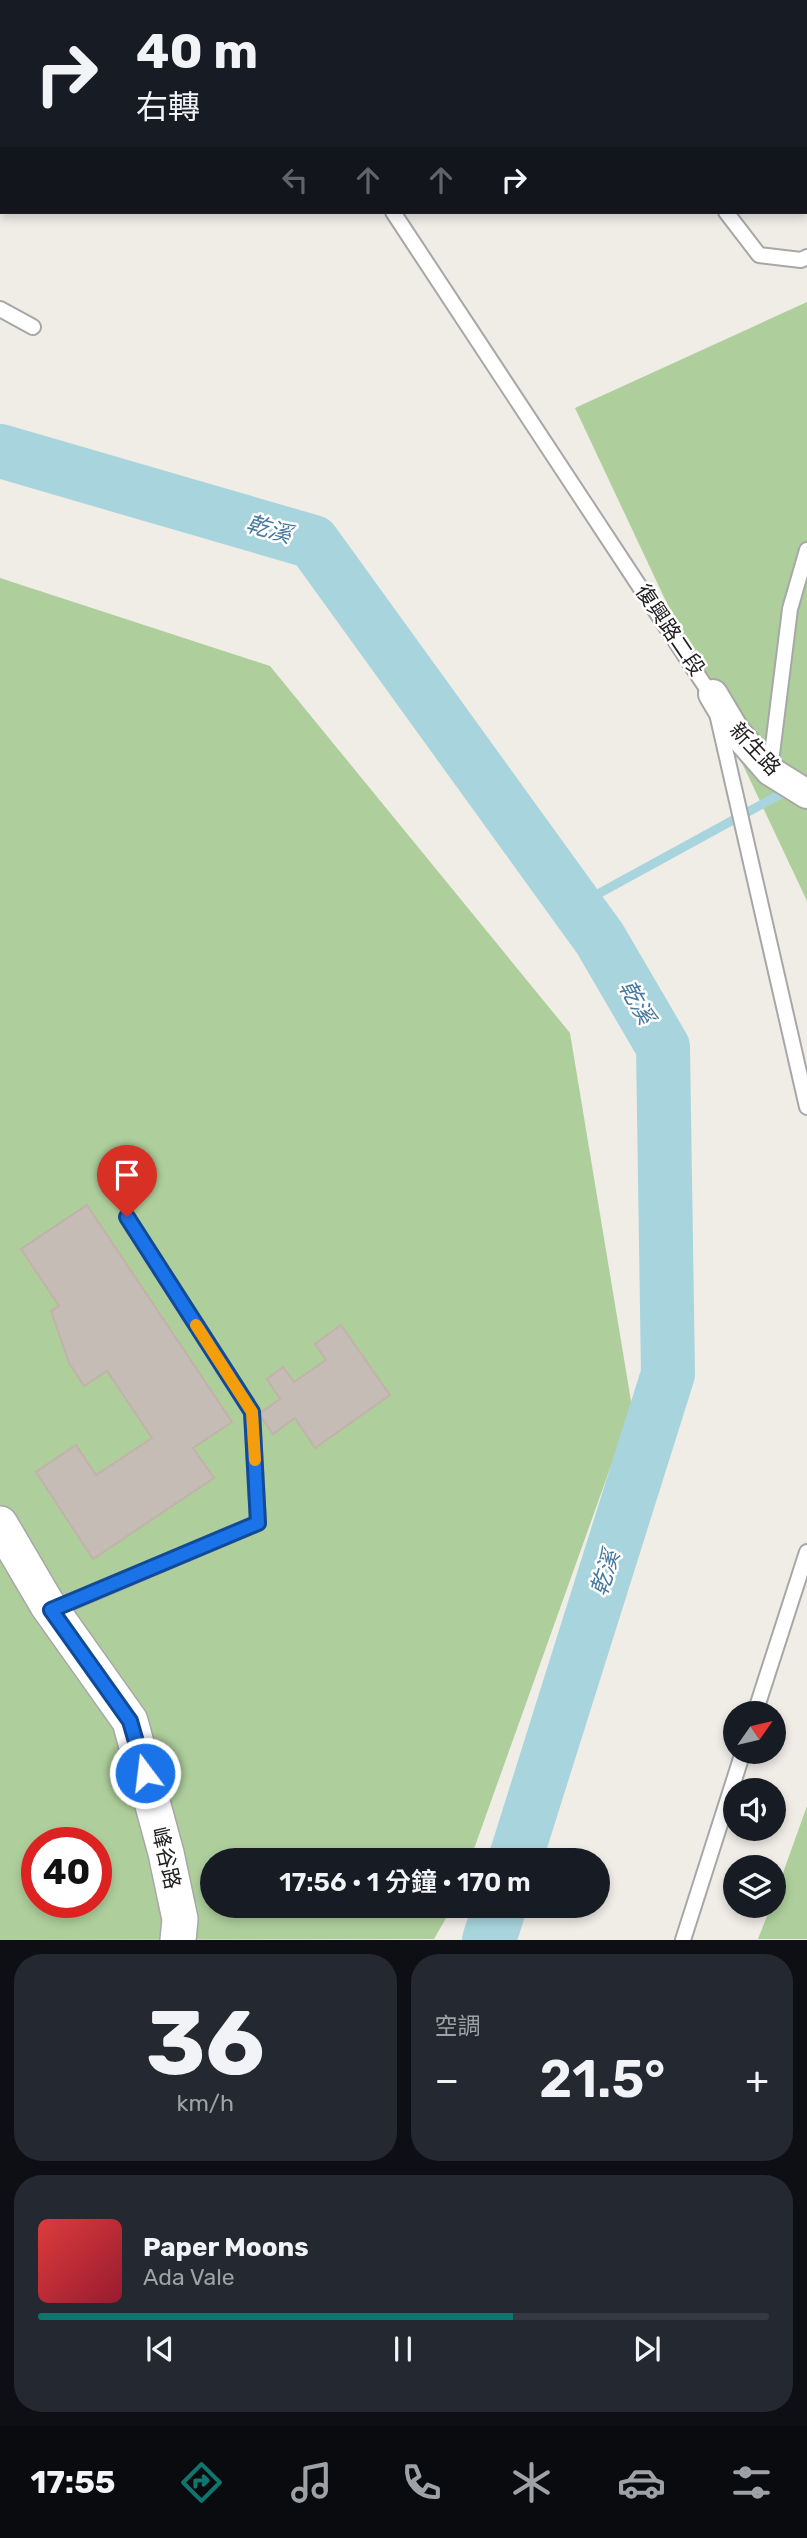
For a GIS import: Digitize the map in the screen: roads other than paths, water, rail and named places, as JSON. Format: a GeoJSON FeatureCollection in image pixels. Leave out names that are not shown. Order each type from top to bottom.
{"type":"FeatureCollection","features":[{"type":"Feature","properties":{"kind":"street","name":"新生路"},"geometry":{"type":"LineString","coordinates":[[713,694],[735,731],[773,773],[807,794]]}},
{"type":"Feature","properties":{"kind":"street","name":"峰谷路"},"geometry":{"type":"LineString","coordinates":[[0,1524],[51,1610],[130,1721],[166,1853],[180,1919],[178,1940]]}},
{"type":"Feature","properties":{"kind":"lane","name":"復興路二段"},"geometry":{"type":"LineString","coordinates":[[394,214],[713,694],[807,1107]]}},
{"type":"Feature","properties":{"kind":"lane"},"geometry":{"type":"LineString","coordinates":[[728,214],[759,255],[801,260],[807,257]]}},
{"type":"Feature","properties":{"kind":"lane"},"geometry":{"type":"LineString","coordinates":[[0,309],[33,327]]}},
{"type":"Feature","properties":{"kind":"lane"},"geometry":{"type":"LineString","coordinates":[[773,773],[790,609],[807,550]]}},
{"type":"Feature","properties":{"kind":"lane"},"geometry":{"type":"LineString","coordinates":[[51,1610],[258,1523],[252,1412],[127,1217]]}},
{"type":"Feature","properties":{"kind":"lane"},"geometry":{"type":"LineString","coordinates":[[759,1701],[807,1552]]}},
{"type":"Feature","properties":{"kind":"lane"},"geometry":{"type":"LineString","coordinates":[[683,1940],[739,1764]]}},
{"type":"Feature","properties":{"kind":"waterway","name":"乾溪"},"geometry":{"type":"LineString","coordinates":[[0,451],[313,542],[600,939],[663,1047],[668,1374],[519,1848]]}},
{"type":"Feature","properties":{"kind":"waterway"},"geometry":{"type":"LineString","coordinates":[[576,906],[790,789]]}},
{"type":"Feature","properties":{"kind":"waterway","name":"乾溪"},"geometry":{"type":"LineString","coordinates":[[489,1940],[496,1918]]}}]}
